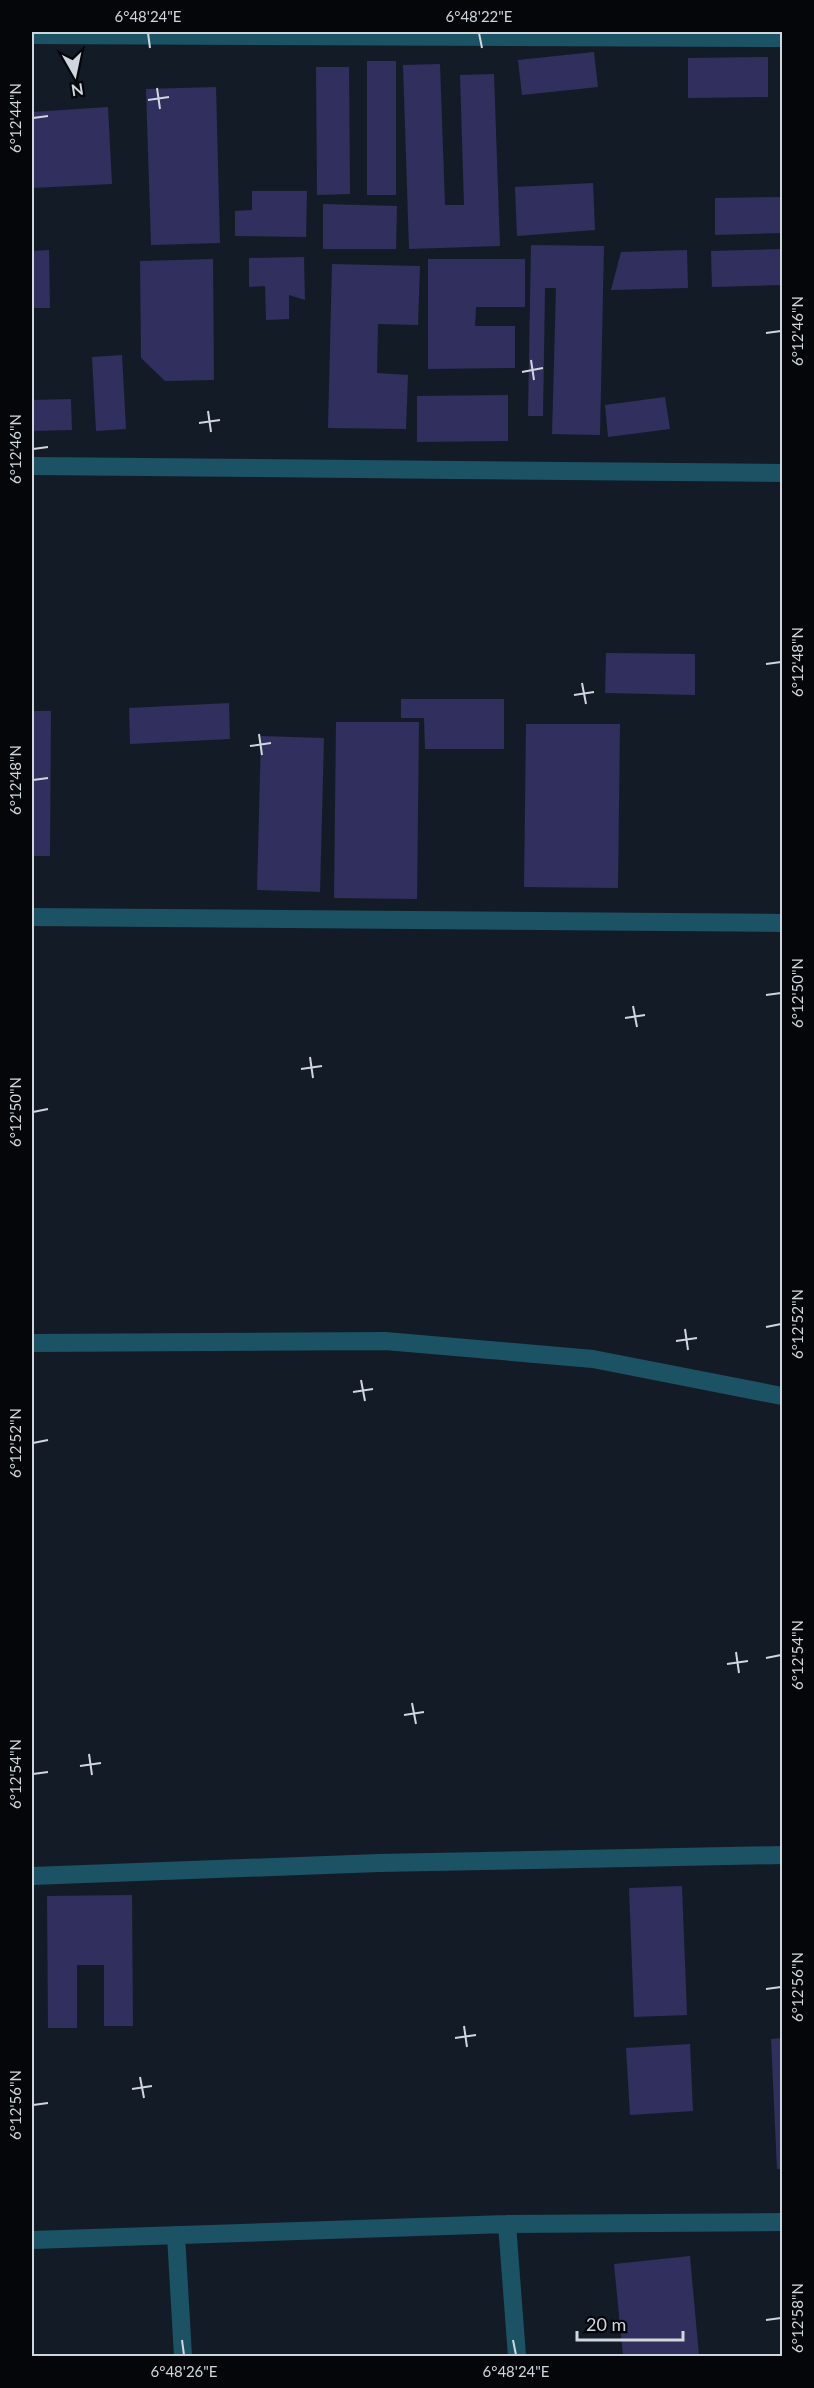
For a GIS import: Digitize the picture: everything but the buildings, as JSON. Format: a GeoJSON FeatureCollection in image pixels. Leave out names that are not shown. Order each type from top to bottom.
{"type":"FeatureCollection","features":[{"type":"Feature","properties":{"kind":"street"},"geometry":{"type":"LineString","coordinates":[[44,34],[783,38]]}},
{"type":"Feature","properties":{"kind":"street"},"geometry":{"type":"LineString","coordinates":[[32,466],[783,473]]}},
{"type":"Feature","properties":{"kind":"street"},"geometry":{"type":"LineString","coordinates":[[32,917],[783,923]]}},
{"type":"Feature","properties":{"kind":"street"},"geometry":{"type":"LineString","coordinates":[[32,1343],[385,1341],[593,1359],[783,1396]]}},
{"type":"Feature","properties":{"kind":"street"},"geometry":{"type":"LineString","coordinates":[[32,1876],[379,1863],[783,1855]]}},
{"type":"Feature","properties":{"kind":"street"},"geometry":{"type":"LineString","coordinates":[[32,2240],[507,2224],[783,2222]]}},
{"type":"Feature","properties":{"kind":"street"},"geometry":{"type":"LineString","coordinates":[[507,2224],[518,2356]]}},
{"type":"Feature","properties":{"kind":"street"},"geometry":{"type":"LineString","coordinates":[[176,2235],[183,2356]]}}]}
